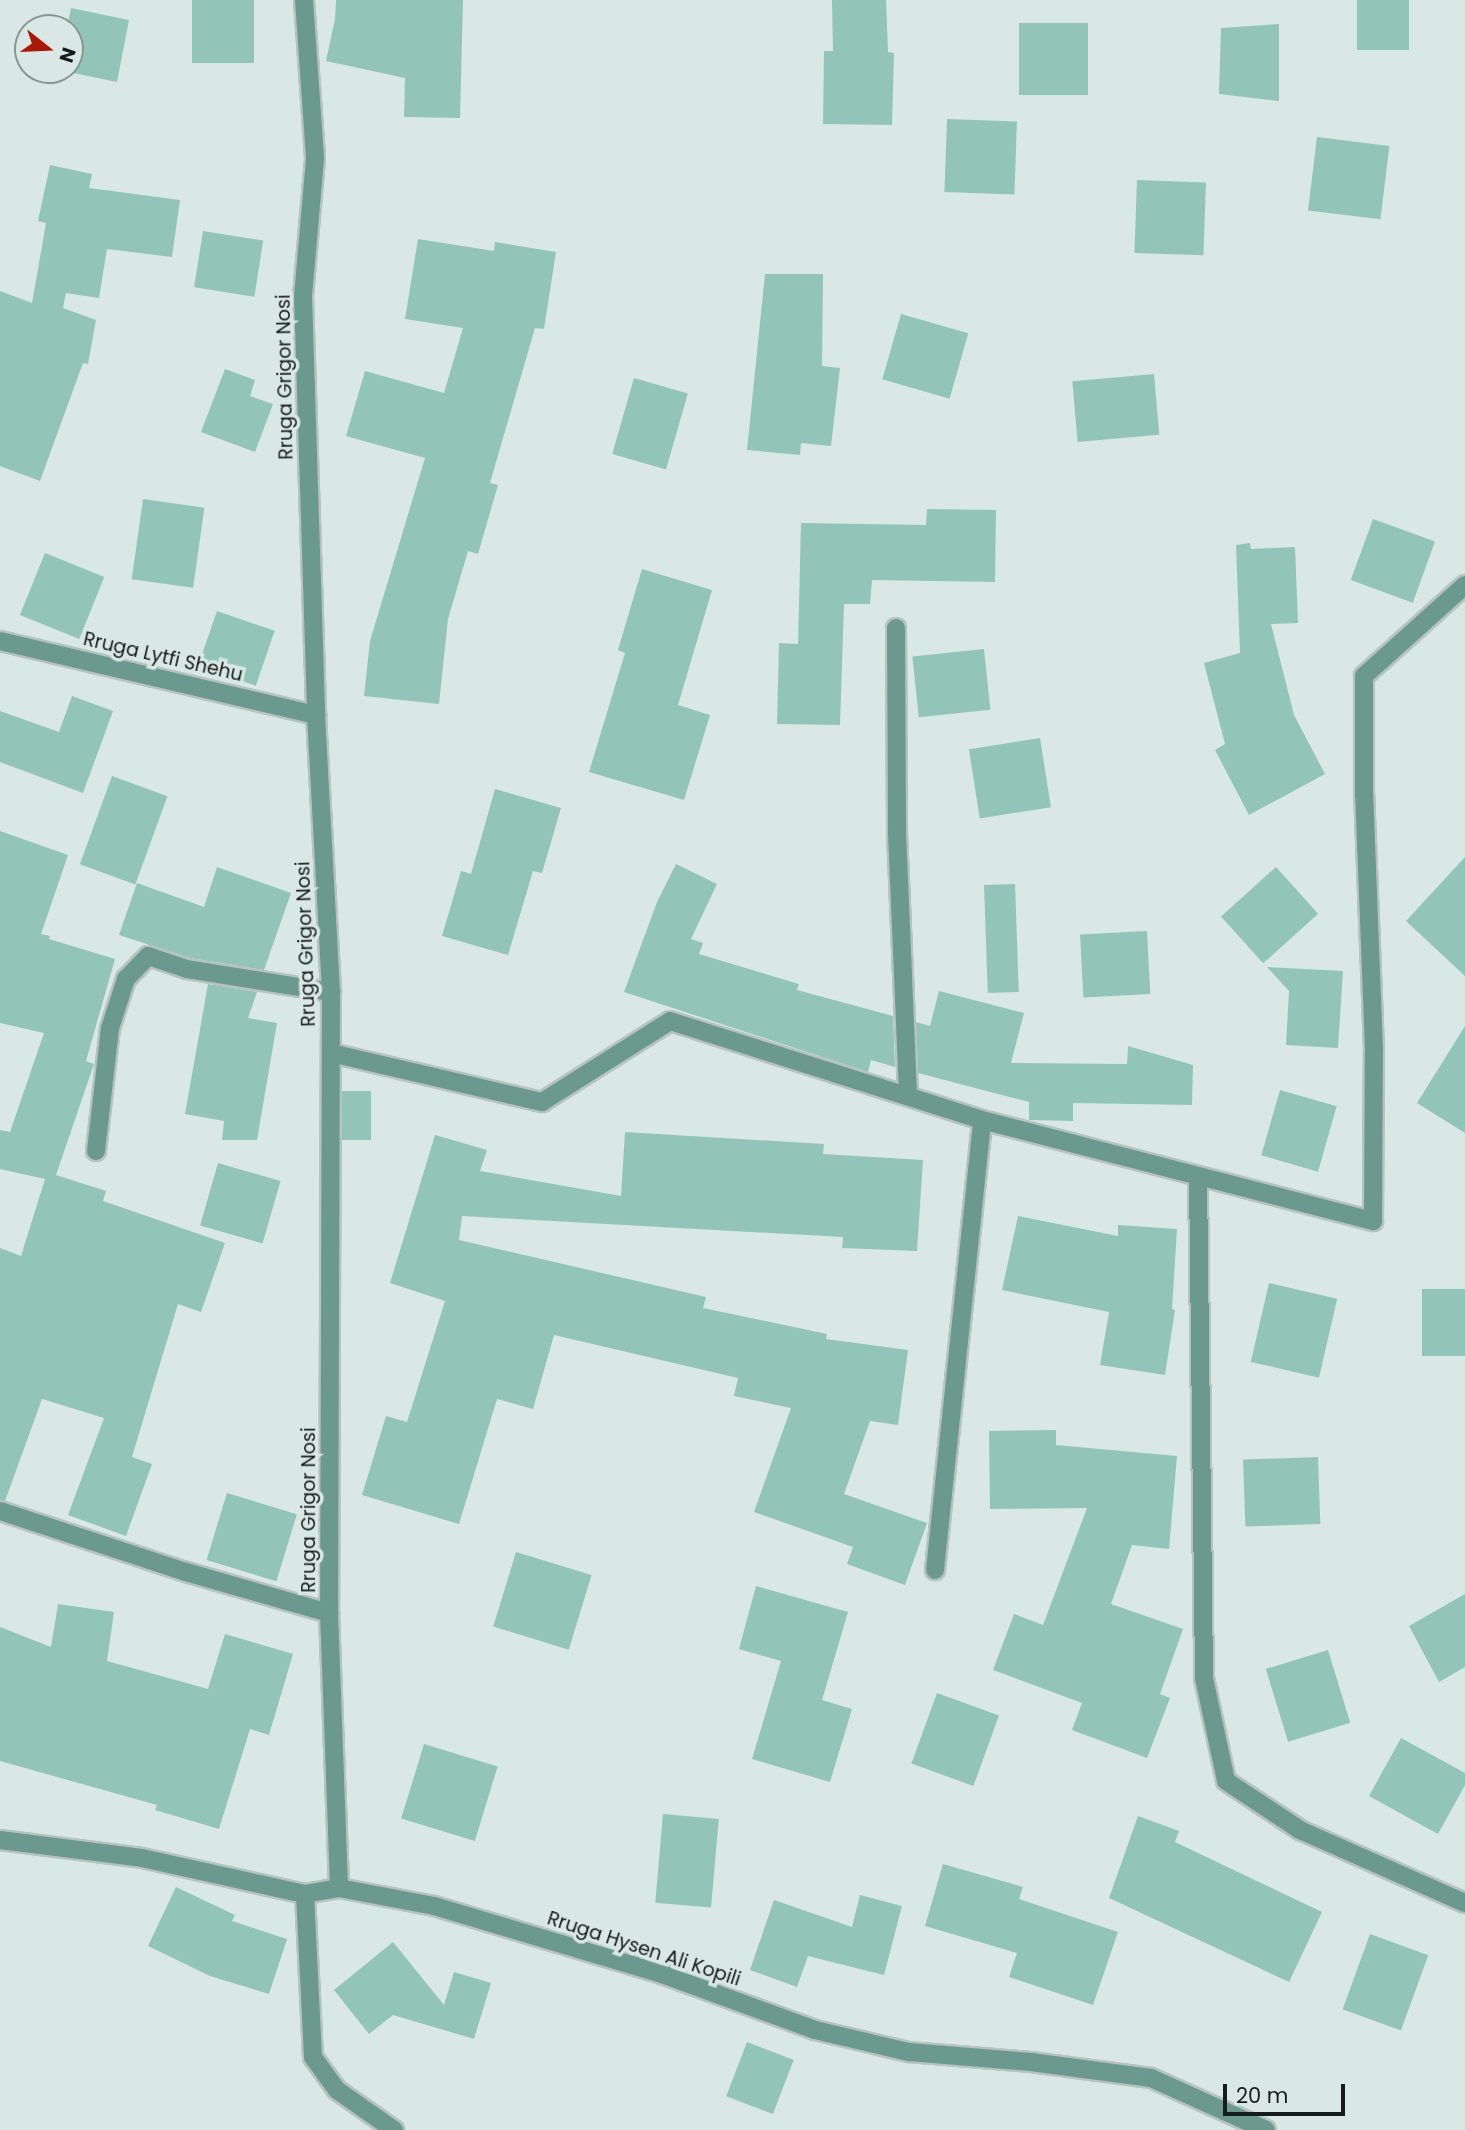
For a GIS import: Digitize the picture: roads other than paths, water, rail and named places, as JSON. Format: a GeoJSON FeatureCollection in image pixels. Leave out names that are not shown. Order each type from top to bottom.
{"type":"FeatureCollection","features":[{"type":"Feature","properties":{"kind":"street","name":"Rruga Grigor Nosi"},"geometry":{"type":"LineString","coordinates":[[304,0],[315,159],[303,296],[316,715],[331,992],[329,1613],[339,1888]]}},
{"type":"Feature","properties":{"kind":"street"},"geometry":{"type":"LineString","coordinates":[[331,1053],[542,1102],[670,1021],[982,1119],[1373,1221],[1374,1050],[1364,795],[1364,676],[1465,585]]}},
{"type":"Feature","properties":{"kind":"street"},"geometry":{"type":"LineString","coordinates":[[897,628],[897,832],[908,1094]]}},
{"type":"Feature","properties":{"kind":"street","name":"Rruga Lytfi Shehu"},"geometry":{"type":"LineString","coordinates":[[0,641],[316,715]]}},
{"type":"Feature","properties":{"kind":"street"},"geometry":{"type":"LineString","coordinates":[[96,1151],[110,1028],[126,979],[148,956],[187,969],[331,992]]}},
{"type":"Feature","properties":{"kind":"street"},"geometry":{"type":"LineString","coordinates":[[935,1570],[982,1119]]}},
{"type":"Feature","properties":{"kind":"street"},"geometry":{"type":"LineString","coordinates":[[1198,1177],[1204,1678],[1226,1781],[1300,1830],[1465,1903]]}},
{"type":"Feature","properties":{"kind":"street"},"geometry":{"type":"LineString","coordinates":[[0,1511],[186,1572],[329,1613]]}},
{"type":"Feature","properties":{"kind":"street","name":"Rruga Hysen Ali Kopili"},"geometry":{"type":"LineString","coordinates":[[0,1840],[142,1858],[304,1894],[339,1888],[434,1906],[662,1974],[815,2030],[909,2052],[1031,2062],[1151,2078],[1266,2130]]}},
{"type":"Feature","properties":{"kind":"street"},"geometry":{"type":"LineString","coordinates":[[304,1894],[313,2057],[337,2090],[394,2130]]}}]}
